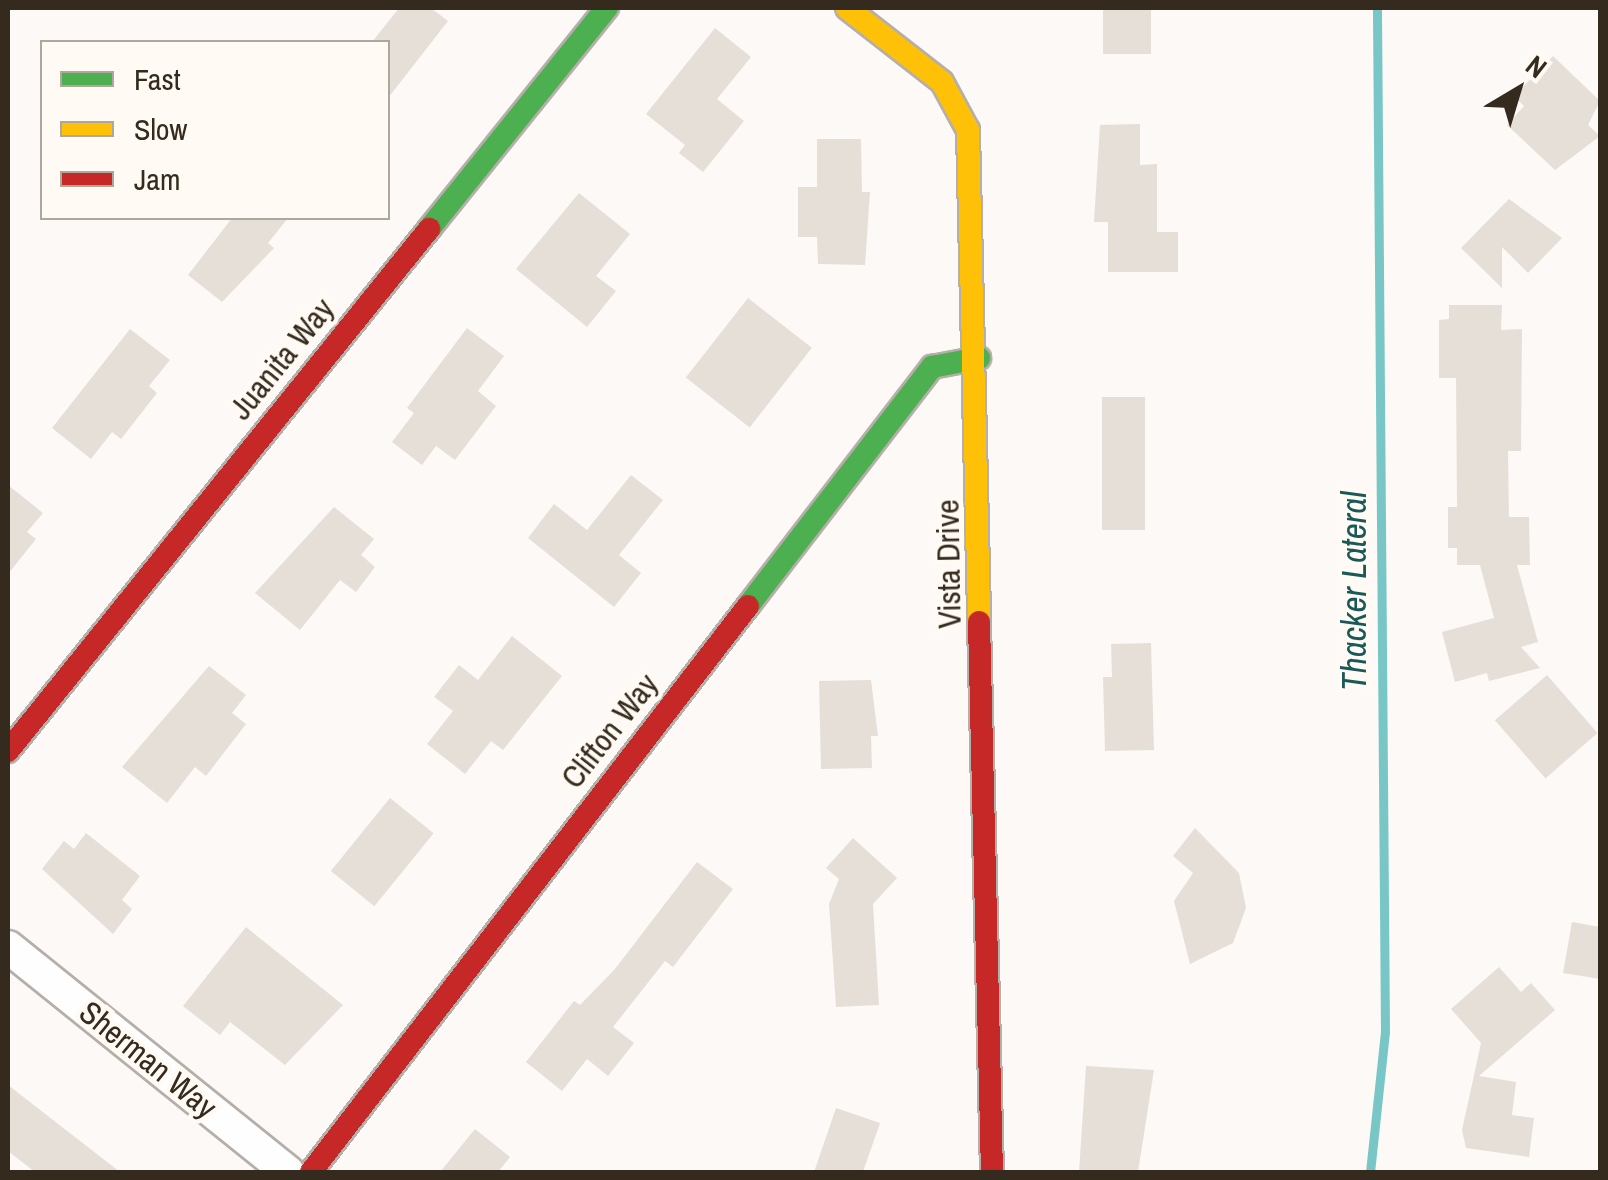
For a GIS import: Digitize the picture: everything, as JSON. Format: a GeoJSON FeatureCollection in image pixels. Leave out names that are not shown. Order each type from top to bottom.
{"type":"FeatureCollection","features":[{"type":"Feature","properties":{"kind":"street","name":"Juanita Way"},"geometry":{"type":"LineString","coordinates":[[8,751],[607,8]]}},
{"type":"Feature","properties":{"kind":"street","name":"Vista Drive"},"geometry":{"type":"LineString","coordinates":[[848,8],[942,82],[964,118],[978,358],[992,1172]]}},
{"type":"Feature","properties":{"kind":"street","name":"Clifton Way"},"geometry":{"type":"LineString","coordinates":[[311,1172],[932,366],[978,358]]}},
{"type":"Feature","properties":{"kind":"street","name":"Sherman Way"},"geometry":{"type":"LineString","coordinates":[[8,947],[288,1172]]}},
{"type":"Feature","properties":{"kind":"building"},"geometry":{"type":"Polygon","coordinates":[[[399,8],[431,8],[448,21],[390,95],[390,40],[374,40],[399,8]]]}},
{"type":"Feature","properties":{"kind":"building"},"geometry":{"type":"Polygon","coordinates":[[[1103,8],[1151,8],[1151,54],[1103,54],[1103,8]]]}},
{"type":"Feature","properties":{"kind":"building"},"geometry":{"type":"Polygon","coordinates":[[[715,28],[751,57],[717,99],[744,121],[703,172],[679,153],[685,145],[646,114],[715,28]]]}},
{"type":"Feature","properties":{"kind":"building"},"geometry":{"type":"Polygon","coordinates":[[[1553,56],[1600,101],[1588,125],[1600,136],[1555,170],[1507,125],[1524,106],[1514,96],[1553,56]]]}},
{"type":"Feature","properties":{"kind":"building"},"geometry":{"type":"Polygon","coordinates":[[[1140,124],[1140,165],[1157,164],[1157,232],[1178,232],[1178,272],[1108,272],[1108,222],[1094,222],[1100,125],[1140,124]]]}},
{"type":"Feature","properties":{"kind":"building"},"geometry":{"type":"Polygon","coordinates":[[[817,139],[861,139],[862,192],[870,192],[865,265],[818,264],[817,237],[798,237],[798,187],[817,187],[817,139]]]}},
{"type":"Feature","properties":{"kind":"building"},"geometry":{"type":"Polygon","coordinates":[[[579,193],[630,234],[596,276],[616,291],[587,327],[516,269],[579,193]]]}},
{"type":"Feature","properties":{"kind":"building"},"geometry":{"type":"Polygon","coordinates":[[[1509,199],[1562,238],[1528,273],[1502,247],[1502,288],[1461,248],[1509,199]]]}},
{"type":"Feature","properties":{"kind":"building"},"geometry":{"type":"Polygon","coordinates":[[[230,220],[286,220],[268,243],[274,248],[222,302],[188,275],[230,220]]]}},
{"type":"Feature","properties":{"kind":"building"},"geometry":{"type":"Polygon","coordinates":[[[748,298],[812,348],[750,427],[686,378],[748,298]]]}},
{"type":"Feature","properties":{"kind":"building"},"geometry":{"type":"Polygon","coordinates":[[[1449,305],[1502,305],[1501,330],[1522,329],[1521,451],[1508,451],[1509,517],[1529,517],[1530,565],[1517,565],[1538,642],[1521,647],[1540,668],[1489,681],[1487,673],[1455,682],[1442,632],[1494,618],[1480,565],[1457,565],[1457,548],[1448,548],[1448,507],[1457,507],[1456,378],[1439,378],[1439,320],[1449,319],[1449,305]]]}},
{"type":"Feature","properties":{"kind":"building"},"geometry":{"type":"Polygon","coordinates":[[[467,328],[504,356],[478,391],[496,406],[455,460],[436,446],[422,465],[392,442],[414,413],[407,408],[467,328]]]}},
{"type":"Feature","properties":{"kind":"building"},"geometry":{"type":"Polygon","coordinates":[[[130,329],[170,360],[149,386],[157,393],[121,439],[112,432],[91,459],[52,428],[130,329]]]}},
{"type":"Feature","properties":{"kind":"building"},"geometry":{"type":"Polygon","coordinates":[[[1102,397],[1145,397],[1145,530],[1102,530],[1102,397]]]}},
{"type":"Feature","properties":{"kind":"building"},"geometry":{"type":"Polygon","coordinates":[[[631,475],[663,500],[619,555],[641,573],[614,607],[528,538],[554,504],[587,530],[631,475]]]}},
{"type":"Feature","properties":{"kind":"building"},"geometry":{"type":"Polygon","coordinates":[[[8,485],[43,513],[27,532],[36,539],[8,574],[8,485]]]}},
{"type":"Feature","properties":{"kind":"building"},"geometry":{"type":"Polygon","coordinates":[[[334,507],[374,539],[361,555],[375,567],[356,592],[340,580],[300,630],[255,593],[334,507]]]}},
{"type":"Feature","properties":{"kind":"building"},"geometry":{"type":"Polygon","coordinates":[[[512,636],[562,676],[503,750],[491,741],[465,774],[427,744],[453,711],[434,697],[459,665],[478,680],[512,636]]]}},
{"type":"Feature","properties":{"kind":"building"},"geometry":{"type":"Polygon","coordinates":[[[1151,643],[1154,750],[1105,751],[1103,677],[1112,677],[1111,644],[1151,643]]]}},
{"type":"Feature","properties":{"kind":"building"},"geometry":{"type":"Polygon","coordinates":[[[209,666],[246,695],[232,713],[246,724],[206,776],[195,767],[167,803],[122,767],[209,666]]]}},
{"type":"Feature","properties":{"kind":"building"},"geometry":{"type":"Polygon","coordinates":[[[1547,675],[1598,733],[1545,778],[1495,720],[1547,675]]]}},
{"type":"Feature","properties":{"kind":"building"},"geometry":{"type":"Polygon","coordinates":[[[871,680],[878,736],[871,736],[872,768],[821,769],[819,681],[871,680]]]}},
{"type":"Feature","properties":{"kind":"building"},"geometry":{"type":"Polygon","coordinates":[[[390,798],[434,833],[374,906],[331,871],[390,798]]]}},
{"type":"Feature","properties":{"kind":"building"},"geometry":{"type":"Polygon","coordinates":[[[1195,828],[1239,873],[1246,908],[1233,943],[1190,964],[1174,901],[1193,873],[1173,856],[1195,828]]]}},
{"type":"Feature","properties":{"kind":"building"},"geometry":{"type":"Polygon","coordinates":[[[86,833],[140,876],[122,900],[132,909],[113,934],[42,869],[64,841],[74,849],[86,833]]]}},
{"type":"Feature","properties":{"kind":"building"},"geometry":{"type":"Polygon","coordinates":[[[853,838],[897,878],[873,904],[879,1005],[836,1007],[829,904],[839,879],[826,868],[853,838]]]}},
{"type":"Feature","properties":{"kind":"building"},"geometry":{"type":"Polygon","coordinates":[[[697,862],[733,889],[673,967],[665,961],[613,1027],[634,1043],[608,1076],[587,1059],[562,1091],[526,1062],[574,1001],[580,1005],[615,969],[697,862]]]}},
{"type":"Feature","properties":{"kind":"building"},"geometry":{"type":"Polygon","coordinates":[[[1572,922],[1600,927],[1600,979],[1563,973],[1572,922]]]}},
{"type":"Feature","properties":{"kind":"building"},"geometry":{"type":"Polygon","coordinates":[[[246,927],[343,1005],[285,1065],[230,1022],[220,1035],[183,1006],[246,927]]]}},
{"type":"Feature","properties":{"kind":"building"},"geometry":{"type":"Polygon","coordinates":[[[1499,967],[1521,992],[1531,983],[1555,1010],[1479,1076],[1516,1082],[1512,1115],[1534,1118],[1529,1157],[1466,1148],[1462,1130],[1481,1043],[1451,1009],[1499,967]]]}},
{"type":"Feature","properties":{"kind":"building"},"geometry":{"type":"Polygon","coordinates":[[[1086,1066],[1154,1070],[1138,1172],[1079,1172],[1086,1066]]]}},
{"type":"Feature","properties":{"kind":"building"},"geometry":{"type":"Polygon","coordinates":[[[8,1085],[120,1172],[35,1172],[8,1151],[8,1085]]]}},
{"type":"Feature","properties":{"kind":"building"},"geometry":{"type":"Polygon","coordinates":[[[836,1108],[880,1123],[863,1172],[814,1172],[836,1108]]]}},
{"type":"Feature","properties":{"kind":"building"},"geometry":{"type":"Polygon","coordinates":[[[475,1129],[510,1157],[498,1172],[440,1172],[475,1129]]]}},
{"type":"Feature","properties":{"kind":"waterway","name":"Thacker Lateral"},"geometry":{"type":"LineString","coordinates":[[1370,1172],[1385,1032],[1377,8]]}},
{"type":"Feature","properties":{"kind":"traffic: fast"},"geometry":{"type":"LineString","coordinates":[[429,229],[607,8]]}},
{"type":"Feature","properties":{"kind":"traffic: fast"},"geometry":{"type":"LineString","coordinates":[[748,606],[932,367],[979,358]]}},
{"type":"Feature","properties":{"kind":"traffic: slow"},"geometry":{"type":"LineString","coordinates":[[847,8],[942,82],[968,130],[979,622]]}},
{"type":"Feature","properties":{"kind":"traffic: jam"},"geometry":{"type":"LineString","coordinates":[[8,751],[429,229]]}},
{"type":"Feature","properties":{"kind":"traffic: jam"},"geometry":{"type":"LineString","coordinates":[[311,1172],[748,606]]}},
{"type":"Feature","properties":{"kind":"traffic: jam"},"geometry":{"type":"LineString","coordinates":[[979,622],[992,1172]]}}]}
